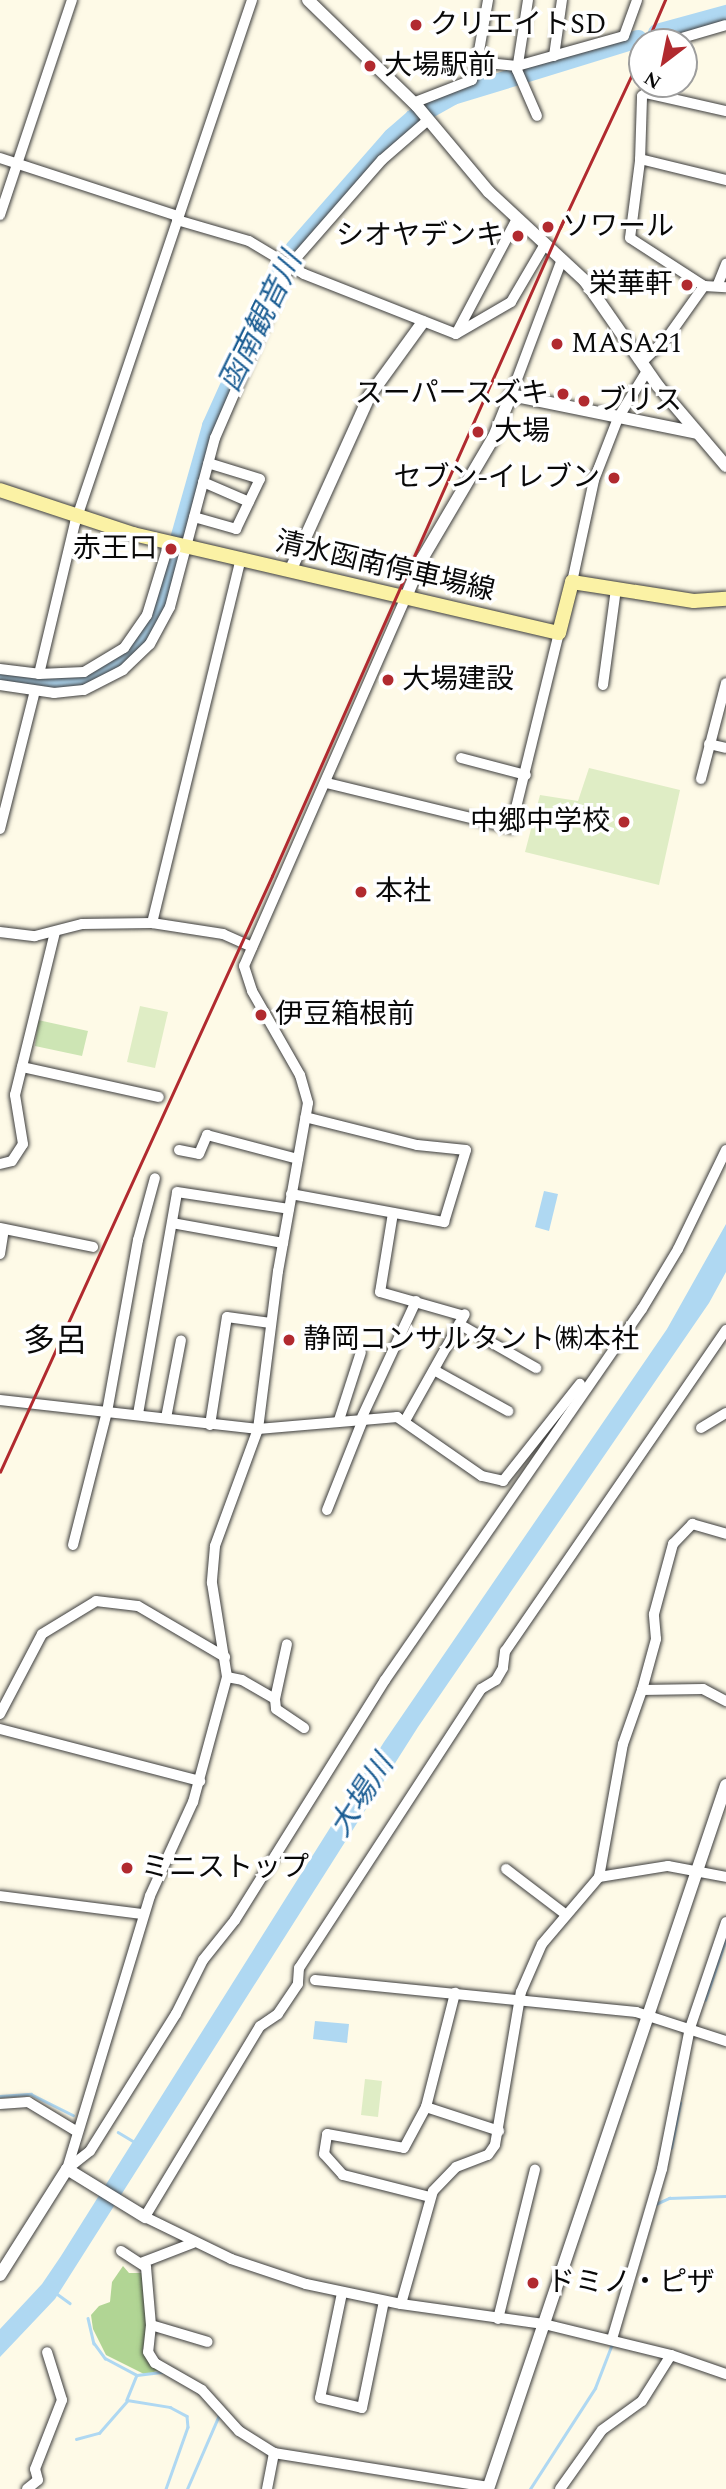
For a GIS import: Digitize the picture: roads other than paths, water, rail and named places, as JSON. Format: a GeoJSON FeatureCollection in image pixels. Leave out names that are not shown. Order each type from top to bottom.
{"type":"FeatureCollection","features":[{"type":"Feature","properties":{"kind":"main road","name":"清水函南停車場線"},"geometry":{"type":"LineString","coordinates":[[0,490],[177,545],[291,569],[559,633]]}},
{"type":"Feature","properties":{"kind":"main road"},"geometry":{"type":"LineString","coordinates":[[559,633],[572,582],[694,601],[726,598]]}},
{"type":"Feature","properties":{"kind":"street"},"geometry":{"type":"LineString","coordinates":[[0,215],[72,0]]}},
{"type":"Feature","properties":{"kind":"street"},"geometry":{"type":"LineString","coordinates":[[39,674],[79,516],[252,0]]}},
{"type":"Feature","properties":{"kind":"street"},"geometry":{"type":"LineString","coordinates":[[308,0],[415,104],[472,175],[562,259],[600,299],[645,366],[697,433],[724,461]]}},
{"type":"Feature","properties":{"kind":"street"},"geometry":{"type":"LineString","coordinates":[[415,104],[472,80],[488,0]]}},
{"type":"Feature","properties":{"kind":"street"},"geometry":{"type":"LineString","coordinates":[[528,0],[517,68],[537,116]]}},
{"type":"Feature","properties":{"kind":"street"},"geometry":{"type":"LineString","coordinates":[[554,56],[562,0]]}},
{"type":"Feature","properties":{"kind":"street"},"geometry":{"type":"LineString","coordinates":[[477,62],[517,68],[624,36],[637,0]]}},
{"type":"Feature","properties":{"kind":"street"},"geometry":{"type":"LineString","coordinates":[[698,33],[726,25]]}},
{"type":"Feature","properties":{"kind":"street"},"geometry":{"type":"LineString","coordinates":[[726,111],[644,93],[640,159],[630,239],[704,286],[722,285],[726,264]]}},
{"type":"Feature","properties":{"kind":"street"},"geometry":{"type":"LineString","coordinates":[[6,678],[35,691],[77,691],[107,680],[150,644],[177,545],[194,517],[208,463],[228,404],[290,265],[382,160],[427,119]]}},
{"type":"Feature","properties":{"kind":"street"},"geometry":{"type":"LineString","coordinates":[[0,158],[248,241],[290,265],[456,334]]}},
{"type":"Feature","properties":{"kind":"street"},"geometry":{"type":"LineString","coordinates":[[640,159],[726,180]]}},
{"type":"Feature","properties":{"kind":"street"},"geometry":{"type":"LineString","coordinates":[[456,334],[517,219]]}},
{"type":"Feature","properties":{"kind":"street"},"geometry":{"type":"LineString","coordinates":[[456,334],[511,302],[545,244]]}},
{"type":"Feature","properties":{"kind":"street"},"geometry":{"type":"LineString","coordinates":[[72,2172],[76,2130],[144,1914],[200,1781],[227,1677],[212,1583],[215,1546],[258,1429],[283,1243],[306,1117],[307,1089],[252,992],[244,966],[327,783],[422,559],[488,447],[512,395],[562,259]]}},
{"type":"Feature","properties":{"kind":"street"},"geometry":{"type":"LineString","coordinates":[[572,582],[587,502],[618,418],[645,366],[704,286]]}},
{"type":"Feature","properties":{"kind":"street"},"geometry":{"type":"LineString","coordinates":[[291,569],[370,395],[423,322]]}},
{"type":"Feature","properties":{"kind":"street"},"geometry":{"type":"LineString","coordinates":[[512,395],[697,433]]}},
{"type":"Feature","properties":{"kind":"street"},"geometry":{"type":"LineString","coordinates":[[194,517],[236,529],[260,479],[208,463]]}},
{"type":"Feature","properties":{"kind":"street"},"geometry":{"type":"LineString","coordinates":[[203,482],[250,502]]}},
{"type":"Feature","properties":{"kind":"street"},"geometry":{"type":"LineString","coordinates":[[6,678],[76,673],[106,662],[155,619],[177,545]]}},
{"type":"Feature","properties":{"kind":"street"},"geometry":{"type":"LineString","coordinates":[[152,923],[241,558]]}},
{"type":"Feature","properties":{"kind":"street"},"geometry":{"type":"LineString","coordinates":[[603,685],[616,589]]}},
{"type":"Feature","properties":{"kind":"street"},"geometry":{"type":"LineString","coordinates":[[327,783],[511,828],[559,633]]}},
{"type":"Feature","properties":{"kind":"street"},"geometry":{"type":"LineString","coordinates":[[701,779],[726,683]]}},
{"type":"Feature","properties":{"kind":"street"},"geometry":{"type":"LineString","coordinates":[[0,830],[35,691]]}},
{"type":"Feature","properties":{"kind":"street"},"geometry":{"type":"LineString","coordinates":[[709,744],[726,748]]}},
{"type":"Feature","properties":{"kind":"street"},"geometry":{"type":"LineString","coordinates":[[461,758],[526,775]]}},
{"type":"Feature","properties":{"kind":"street"},"geometry":{"type":"LineString","coordinates":[[0,932],[25,936],[55,932],[82,924],[152,923],[223,934],[252,947]]}},
{"type":"Feature","properties":{"kind":"street"},"geometry":{"type":"LineString","coordinates":[[0,1164],[12,1161],[23,1144],[15,1095],[55,932]]}},
{"type":"Feature","properties":{"kind":"street"},"geometry":{"type":"LineString","coordinates":[[22,1068],[159,1097]]}},
{"type":"Feature","properties":{"kind":"street"},"geometry":{"type":"LineString","coordinates":[[291,1194],[444,1222],[466,1150],[417,1145],[306,1117]]}},
{"type":"Feature","properties":{"kind":"street"},"geometry":{"type":"LineString","coordinates":[[179,1150],[199,1154],[207,1135],[298,1159]]}},
{"type":"Feature","properties":{"kind":"street"},"geometry":{"type":"LineString","coordinates":[[0,2275],[72,2172],[90,2151],[176,2014],[208,1952],[235,1920],[385,1680],[547,1452],[678,1250],[726,1150]]}},
{"type":"Feature","properties":{"kind":"street"},"geometry":{"type":"LineString","coordinates":[[73,1545],[107,1412],[138,1240],[155,1178]]}},
{"type":"Feature","properties":{"kind":"street"},"geometry":{"type":"LineString","coordinates":[[138,1414],[177,1192],[289,1209]]}},
{"type":"Feature","properties":{"kind":"street"},"geometry":{"type":"LineString","coordinates":[[393,1213],[380,1292],[416,1301],[463,1318],[536,1368]]}},
{"type":"Feature","properties":{"kind":"street"},"geometry":{"type":"LineString","coordinates":[[172,1223],[283,1243]]}},
{"type":"Feature","properties":{"kind":"street"},"geometry":{"type":"LineString","coordinates":[[0,1254],[2,1229],[93,1247]]}},
{"type":"Feature","properties":{"kind":"street"},"geometry":{"type":"LineString","coordinates":[[327,1510],[363,1418],[416,1301]]}},
{"type":"Feature","properties":{"kind":"street"},"geometry":{"type":"LineString","coordinates":[[210,1425],[227,1317],[271,1323]]}},
{"type":"Feature","properties":{"kind":"street"},"geometry":{"type":"LineString","coordinates":[[406,1419],[463,1318]]}},
{"type":"Feature","properties":{"kind":"street"},"geometry":{"type":"LineString","coordinates":[[144,2216],[260,2026],[278,2014],[298,1984],[299,1968],[481,1689],[496,1680],[503,1668],[505,1651],[726,1330]]}},
{"type":"Feature","properties":{"kind":"street"},"geometry":{"type":"LineString","coordinates":[[166,1418],[181,1340]]}},
{"type":"Feature","properties":{"kind":"street"},"geometry":{"type":"LineString","coordinates":[[339,1420],[361,1352]]}},
{"type":"Feature","properties":{"kind":"street"},"geometry":{"type":"LineString","coordinates":[[434,1370],[508,1411]]}},
{"type":"Feature","properties":{"kind":"street"},"geometry":{"type":"LineString","coordinates":[[0,1400],[258,1429],[363,1418],[406,1419],[491,1480],[511,1477],[580,1384]]}},
{"type":"Feature","properties":{"kind":"street"},"geometry":{"type":"LineString","coordinates":[[701,1428],[726,1413]]}},
{"type":"Feature","properties":{"kind":"street"},"geometry":{"type":"LineString","coordinates":[[536,1444],[547,1452]]}},
{"type":"Feature","properties":{"kind":"street"},"geometry":{"type":"LineString","coordinates":[[401,2304],[430,2197],[456,2167],[492,2152],[499,2130],[520,2000],[542,1944],[599,1877],[623,1744],[656,1639],[654,1614],[673,1544],[692,1524],[726,1534]]}},
{"type":"Feature","properties":{"kind":"street"},"geometry":{"type":"LineString","coordinates":[[0,1714],[42,1634],[96,1601],[138,1606],[225,1657]]}},
{"type":"Feature","properties":{"kind":"street"},"geometry":{"type":"LineString","coordinates":[[287,1644],[275,1709],[304,1728]]}},
{"type":"Feature","properties":{"kind":"street"},"geometry":{"type":"LineString","coordinates":[[227,1677],[242,1680],[275,1699]]}},
{"type":"Feature","properties":{"kind":"street"},"geometry":{"type":"LineString","coordinates":[[642,1690],[703,1689],[726,1701]]}},
{"type":"Feature","properties":{"kind":"street"},"geometry":{"type":"LineString","coordinates":[[0,1729],[200,1781]]}},
{"type":"Feature","properties":{"kind":"street"},"geometry":{"type":"LineString","coordinates":[[121,2251],[141,2263],[147,2272],[151,2325],[148,2352],[155,2363],[202,2389],[239,2431],[274,2453],[488,2488],[726,1785]]}},
{"type":"Feature","properties":{"kind":"street"},"geometry":{"type":"LineString","coordinates":[[599,1877],[648,1867],[698,1868],[726,1877]]}},
{"type":"Feature","properties":{"kind":"street"},"geometry":{"type":"LineString","coordinates":[[506,1869],[565,1914]]}},
{"type":"Feature","properties":{"kind":"street"},"geometry":{"type":"LineString","coordinates":[[0,1896],[144,1914]]}},
{"type":"Feature","properties":{"kind":"street"},"geometry":{"type":"LineString","coordinates":[[612,2339],[662,2169],[690,2028],[726,1922]]}},
{"type":"Feature","properties":{"kind":"street"},"geometry":{"type":"LineString","coordinates":[[315,1980],[649,2014],[726,2041]]}},
{"type":"Feature","properties":{"kind":"street"},"geometry":{"type":"LineString","coordinates":[[430,2197],[343,2175],[324,2154],[327,2134],[404,2148],[426,2107],[455,1993]]}},
{"type":"Feature","properties":{"kind":"street"},"geometry":{"type":"LineString","coordinates":[[0,2105],[28,2102],[76,2130]]}},
{"type":"Feature","properties":{"kind":"street"},"geometry":{"type":"LineString","coordinates":[[426,2107],[499,2130]]}},
{"type":"Feature","properties":{"kind":"street"},"geometry":{"type":"LineString","coordinates":[[498,2319],[535,2170]]}},
{"type":"Feature","properties":{"kind":"street"},"geometry":{"type":"LineString","coordinates":[[72,2172],[193,2243],[271,2274],[384,2301],[544,2324],[671,2355],[726,2374]]}},
{"type":"Feature","properties":{"kind":"street"},"geometry":{"type":"LineString","coordinates":[[141,2263],[193,2243]]}},
{"type":"Feature","properties":{"kind":"street"},"geometry":{"type":"LineString","coordinates":[[342,2292],[320,2398],[362,2408],[384,2301]]}},
{"type":"Feature","properties":{"kind":"street"},"geometry":{"type":"LineString","coordinates":[[151,2325],[208,2342]]}},
{"type":"Feature","properties":{"kind":"street"},"geometry":{"type":"LineString","coordinates":[[27,2489],[38,2480],[35,2469],[62,2400],[47,2351]]}},
{"type":"Feature","properties":{"kind":"street"},"geometry":{"type":"LineString","coordinates":[[560,2489],[602,2430],[642,2400],[671,2355]]}},
{"type":"Feature","properties":{"kind":"street"},"geometry":{"type":"LineString","coordinates":[[267,2489],[274,2453]]}},
{"type":"Feature","properties":{"kind":"water"},"geometry":{"type":"Polygon","coordinates":[[[544,1191],[558,1194],[549,1231],[535,1227],[544,1191]]]}},
{"type":"Feature","properties":{"kind":"water","name":"大場川"},"geometry":{"type":"Polygon","coordinates":[[[726,1224],[726,1272],[709,1303],[418,1727],[55,2299],[0,2357],[0,2329],[42,2284],[61,2256],[384,1742],[667,1329],[726,1224]]]}},
{"type":"Feature","properties":{"kind":"water"},"geometry":{"type":"Polygon","coordinates":[[[315,2021],[349,2024],[347,2043],[313,2039],[315,2021]]]}},
{"type":"Feature","properties":{"kind":"waterway","name":"函南観音川"},"geometry":{"type":"LineString","coordinates":[[675,28],[726,14]]}},
{"type":"Feature","properties":{"kind":"waterway","name":"函南観音川"},"geometry":{"type":"LineString","coordinates":[[0,676],[78,681],[109,670],[144,635],[159,610],[211,426],[278,277],[294,249],[392,137],[414,118],[453,96],[628,42]]}},
{"type":"Feature","properties":{"kind":"waterway"},"geometry":{"type":"LineString","coordinates":[[408,112],[414,118]]}},
{"type":"Feature","properties":{"kind":"waterway"},"geometry":{"type":"LineString","coordinates":[[705,2000],[726,1938]]}},
{"type":"Feature","properties":{"kind":"waterway"},"geometry":{"type":"LineString","coordinates":[[0,2096],[31,2094],[73,2115]]}},
{"type":"Feature","properties":{"kind":"waterway"},"geometry":{"type":"LineString","coordinates":[[671,2148],[680,2103]]}},
{"type":"Feature","properties":{"kind":"waterway"},"geometry":{"type":"LineString","coordinates":[[118,2132],[133,2141]]}},
{"type":"Feature","properties":{"kind":"waterway"},"geometry":{"type":"LineString","coordinates":[[654,2205],[669,2198],[726,2196]]}},
{"type":"Feature","properties":{"kind":"waterway"},"geometry":{"type":"LineString","coordinates":[[56,2293],[70,2303]]}},
{"type":"Feature","properties":{"kind":"waterway"},"geometry":{"type":"LineString","coordinates":[[88,2318],[94,2343],[105,2358],[137,2375],[127,2400],[170,2407],[187,2416],[188,2427],[166,2489]]}},
{"type":"Feature","properties":{"kind":"waterway"},"geometry":{"type":"LineString","coordinates":[[530,2489],[595,2388],[612,2344]]}},
{"type":"Feature","properties":{"kind":"waterway"},"geometry":{"type":"LineString","coordinates":[[137,2375],[163,2372]]}},
{"type":"Feature","properties":{"kind":"waterway"},"geometry":{"type":"LineString","coordinates":[[76,2439],[99,2433],[127,2401]]}},
{"type":"Feature","properties":{"kind":"waterway"},"geometry":{"type":"LineString","coordinates":[[187,2489],[219,2415]]}},
{"type":"Feature","properties":{"kind":"railway"},"geometry":{"type":"LineString","coordinates":[[653,28],[665,0]]}},
{"type":"Feature","properties":{"kind":"railway"},"geometry":{"type":"LineString","coordinates":[[560,228],[628,83]]}},
{"type":"Feature","properties":{"kind":"railway"},"geometry":{"type":"LineString","coordinates":[[0,1472],[272,876],[563,221]]}},
{"type":"Feature","properties":{"kind":"place","name":"クリエイトSD"},"geometry":{"type":"Point","coordinates":[416,25]}},
{"type":"Feature","properties":{"kind":"place","name":"大場駅前"},"geometry":{"type":"Point","coordinates":[370,66]}},
{"type":"Feature","properties":{"kind":"place","name":"ソワール"},"geometry":{"type":"Point","coordinates":[548,227]}},
{"type":"Feature","properties":{"kind":"place","name":"シオヤデンキ"},"geometry":{"type":"Point","coordinates":[518,236]}},
{"type":"Feature","properties":{"kind":"place","name":"栄華軒"},"geometry":{"type":"Point","coordinates":[687,285]}},
{"type":"Feature","properties":{"kind":"place","name":"MASA21"},"geometry":{"type":"Point","coordinates":[557,344]}},
{"type":"Feature","properties":{"kind":"place","name":"スーパースズキ"},"geometry":{"type":"Point","coordinates":[563,394]}},
{"type":"Feature","properties":{"kind":"place","name":"ブリス"},"geometry":{"type":"Point","coordinates":[584,401]}},
{"type":"Feature","properties":{"kind":"place","name":"大場"},"geometry":{"type":"Point","coordinates":[478,432]}},
{"type":"Feature","properties":{"kind":"place","name":"セブン-イレブン"},"geometry":{"type":"Point","coordinates":[614,478]}},
{"type":"Feature","properties":{"kind":"place","name":"赤王口"},"geometry":{"type":"Point","coordinates":[171,549]}},
{"type":"Feature","properties":{"kind":"place","name":"大場建設"},"geometry":{"type":"Point","coordinates":[388,680]}},
{"type":"Feature","properties":{"kind":"place","name":"中郷中学校"},"geometry":{"type":"Point","coordinates":[624,822]}},
{"type":"Feature","properties":{"kind":"place","name":"本社"},"geometry":{"type":"Point","coordinates":[361,892]}},
{"type":"Feature","properties":{"kind":"place","name":"伊豆箱根前"},"geometry":{"type":"Point","coordinates":[261,1015]}},
{"type":"Feature","properties":{"kind":"place","name":"静岡コンサルタント㈱本社"},"geometry":{"type":"Point","coordinates":[289,1340]}},
{"type":"Feature","properties":{"kind":"place","name":"ミニストップ"},"geometry":{"type":"Point","coordinates":[127,1868]}},
{"type":"Feature","properties":{"kind":"place","name":"ドミノ・ピザ"},"geometry":{"type":"Point","coordinates":[533,2283]}},
{"type":"Feature","properties":{"kind":"district","name":"多呂"},"geometry":{"type":"Point","coordinates":[55,1342]}}]}
